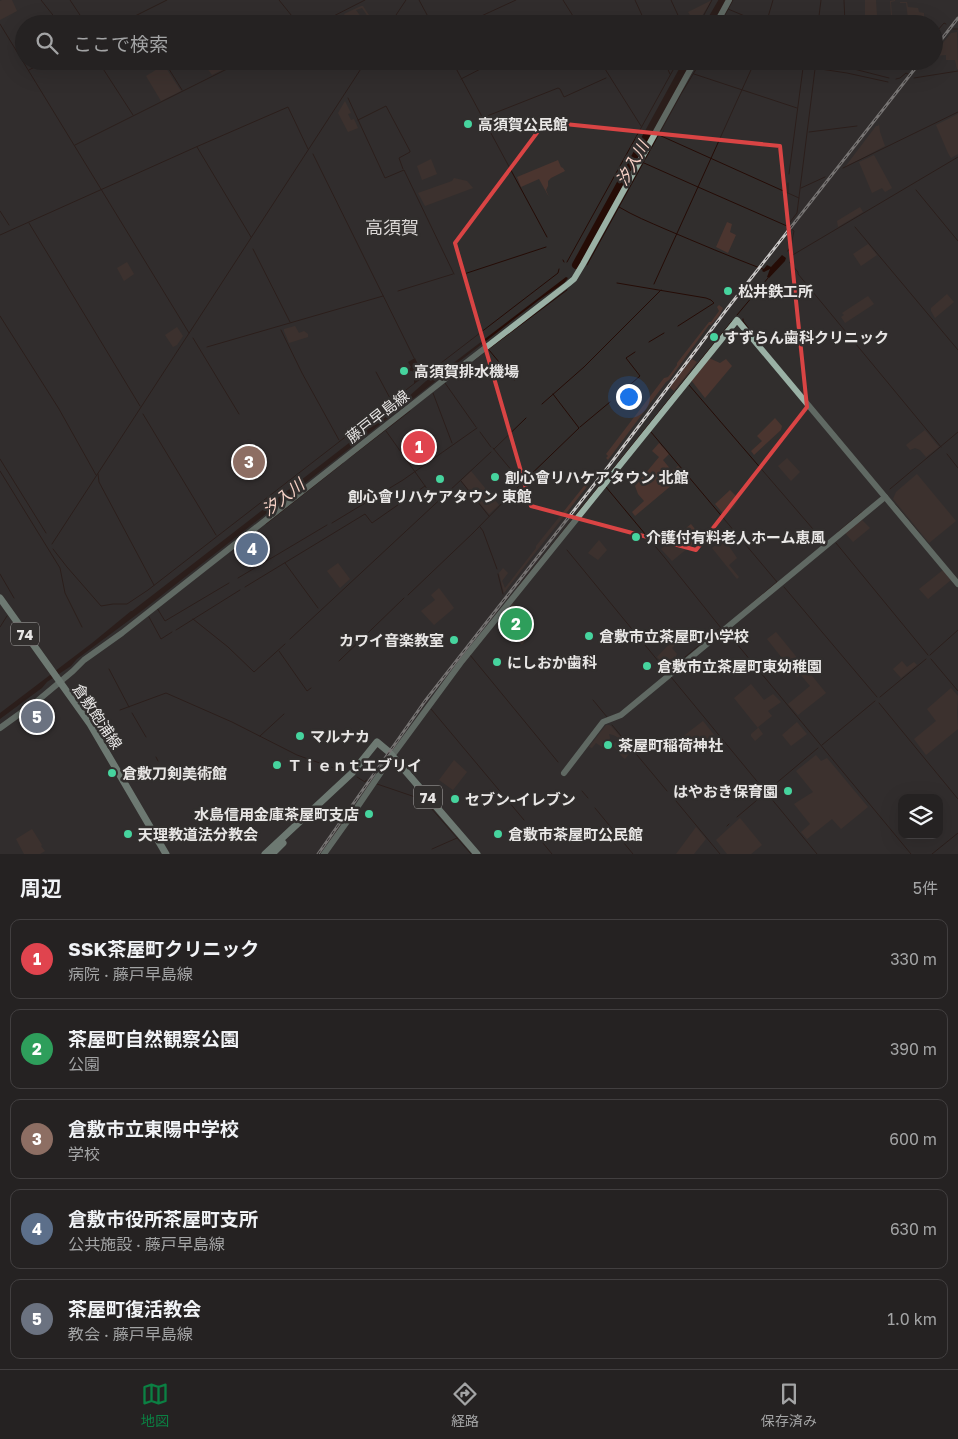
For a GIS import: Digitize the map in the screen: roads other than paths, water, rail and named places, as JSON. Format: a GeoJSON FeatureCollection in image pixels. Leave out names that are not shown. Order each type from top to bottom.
{"type":"FeatureCollection","features":[{"type":"Feature","properties":{"kind":"main road","name":"倉敷飽浦線"},"geometry":{"type":"LineString","coordinates":[[0,598],[90,724],[166,854]]}},
{"type":"Feature","properties":{"kind":"main road","name":"74"},"geometry":{"type":"LineString","coordinates":[[265,854],[357,769],[377,742],[392,756],[477,854]]}},
{"type":"Feature","properties":{"kind":"main road","name":"74"},"geometry":{"type":"LineString","coordinates":[[271,854],[321,802]]}},
{"type":"Feature","properties":{"kind":"street"},"geometry":{"type":"LineString","coordinates":[[721,15],[729,0]]}},
{"type":"Feature","properties":{"kind":"street","name":"藤戸早島線"},"geometry":{"type":"LineString","coordinates":[[0,728],[36,702],[84,660],[129,627],[445,378],[568,284],[583,264],[691,70]]}},
{"type":"Feature","properties":{"kind":"street"},"geometry":{"type":"LineString","coordinates":[[324,854],[392,756],[467,655],[737,320],[958,584]]}},
{"type":"Feature","properties":{"kind":"street"},"geometry":{"type":"LineString","coordinates":[[564,772],[603,722],[621,715],[885,497]]}},
{"type":"Feature","properties":{"kind":"water"},"geometry":{"type":"Polygon","coordinates":[[[782,255],[786,258],[785,261],[769,278],[767,277],[770,269],[762,271],[767,265],[771,267],[782,255]]]}},
{"type":"Feature","properties":{"kind":"water"},"geometry":{"type":"Polygon","coordinates":[[[566,277],[568,278],[564,283],[448,369],[446,373],[143,610],[0,719],[0,713],[407,398],[426,381],[431,380],[566,277]]]}},
{"type":"Feature","properties":{"kind":"water"},"geometry":{"type":"Polygon","coordinates":[[[415,358],[424,377],[414,384],[414,373],[410,371],[411,367],[408,362],[415,358]]]}},
{"type":"Feature","properties":{"kind":"waterway"},"geometry":{"type":"LineString","coordinates":[[41,0],[53,15]]}},
{"type":"Feature","properties":{"kind":"waterway"},"geometry":{"type":"LineString","coordinates":[[70,0],[80,15]]}},
{"type":"Feature","properties":{"kind":"waterway"},"geometry":{"type":"LineString","coordinates":[[137,15],[167,0]]}},
{"type":"Feature","properties":{"kind":"waterway"},"geometry":{"type":"LineString","coordinates":[[279,0],[291,15]]}},
{"type":"Feature","properties":{"kind":"waterway"},"geometry":{"type":"LineString","coordinates":[[336,15],[365,0]]}},
{"type":"Feature","properties":{"kind":"waterway"},"geometry":{"type":"LineString","coordinates":[[396,15],[406,0]]}},
{"type":"Feature","properties":{"kind":"waterway"},"geometry":{"type":"LineString","coordinates":[[419,0],[427,15]]}},
{"type":"Feature","properties":{"kind":"waterway"},"geometry":{"type":"LineString","coordinates":[[484,15],[516,0]]}},
{"type":"Feature","properties":{"kind":"waterway"},"geometry":{"type":"LineString","coordinates":[[563,0],[572,15]]}},
{"type":"Feature","properties":{"kind":"waterway"},"geometry":{"type":"LineString","coordinates":[[635,0],[642,15]]}},
{"type":"Feature","properties":{"kind":"waterway"},"geometry":{"type":"LineString","coordinates":[[671,0],[678,15]]}},
{"type":"Feature","properties":{"kind":"waterway"},"geometry":{"type":"LineString","coordinates":[[704,15],[712,0]]}},
{"type":"Feature","properties":{"kind":"waterway","name":"汐入川"},"geometry":{"type":"LineString","coordinates":[[714,15],[723,0]]}},
{"type":"Feature","properties":{"kind":"waterway"},"geometry":{"type":"LineString","coordinates":[[725,15],[733,0]]}},
{"type":"Feature","properties":{"kind":"waterway"},"geometry":{"type":"LineString","coordinates":[[769,15],[773,0]]}},
{"type":"Feature","properties":{"kind":"waterway"},"geometry":{"type":"LineString","coordinates":[[819,15],[821,0]]}},
{"type":"Feature","properties":{"kind":"waterway"},"geometry":{"type":"LineString","coordinates":[[844,0],[845,15]]}},
{"type":"Feature","properties":{"kind":"waterway"},"geometry":{"type":"LineString","coordinates":[[728,9],[742,15]]}},
{"type":"Feature","properties":{"kind":"waterway"},"geometry":{"type":"LineString","coordinates":[[0,24],[15,49]]}},
{"type":"Feature","properties":{"kind":"waterway"},"geometry":{"type":"LineString","coordinates":[[953,29],[958,29]]}},
{"type":"Feature","properties":{"kind":"waterway"},"geometry":{"type":"LineString","coordinates":[[28,70],[189,333]]}},
{"type":"Feature","properties":{"kind":"waterway"},"geometry":{"type":"LineString","coordinates":[[104,70],[133,115]]}},
{"type":"Feature","properties":{"kind":"waterway"},"geometry":{"type":"LineString","coordinates":[[170,70],[182,90]]}},
{"type":"Feature","properties":{"kind":"waterway"},"geometry":{"type":"LineString","coordinates":[[75,145],[225,70]]}},
{"type":"Feature","properties":{"kind":"waterway"},"geometry":{"type":"LineString","coordinates":[[52,544],[360,70]]}},
{"type":"Feature","properties":{"kind":"waterway"},"geometry":{"type":"LineString","coordinates":[[457,70],[547,237]]}},
{"type":"Feature","properties":{"kind":"waterway"},"geometry":{"type":"LineString","coordinates":[[461,79],[478,70]]}},
{"type":"Feature","properties":{"kind":"waterway"},"geometry":{"type":"LineString","coordinates":[[606,70],[641,126]]}},
{"type":"Feature","properties":{"kind":"waterway"},"geometry":{"type":"LineString","coordinates":[[668,70],[670,74]]}},
{"type":"Feature","properties":{"kind":"waterway"},"geometry":{"type":"LineString","coordinates":[[567,262],[673,70]]}},
{"type":"Feature","properties":{"kind":"waterway","name":"汐入川"},"geometry":{"type":"LineString","coordinates":[[576,265],[683,70]]}},
{"type":"Feature","properties":{"kind":"waterway"},"geometry":{"type":"LineString","coordinates":[[587,265],[696,70]]}},
{"type":"Feature","properties":{"kind":"waterway"},"geometry":{"type":"LineString","coordinates":[[751,70],[698,187],[787,226]]}},
{"type":"Feature","properties":{"kind":"waterway"},"geometry":{"type":"LineString","coordinates":[[789,174],[803,70]]}},
{"type":"Feature","properties":{"kind":"waterway"},"geometry":{"type":"LineString","coordinates":[[788,251],[794,231],[787,226],[797,213],[815,70]]}},
{"type":"Feature","properties":{"kind":"waterway"},"geometry":{"type":"LineString","coordinates":[[827,70],[888,82]]}},
{"type":"Feature","properties":{"kind":"waterway"},"geometry":{"type":"LineString","coordinates":[[858,70],[889,78]]}},
{"type":"Feature","properties":{"kind":"waterway"},"geometry":{"type":"LineString","coordinates":[[914,78],[958,71]]}},
{"type":"Feature","properties":{"kind":"waterway"},"geometry":{"type":"LineString","coordinates":[[896,79],[906,73],[908,74]]}},
{"type":"Feature","properties":{"kind":"waterway"},"geometry":{"type":"LineString","coordinates":[[694,74],[797,108]]}},
{"type":"Feature","properties":{"kind":"waterway"},"geometry":{"type":"LineString","coordinates":[[482,118],[558,88],[564,97],[606,78]]}},
{"type":"Feature","properties":{"kind":"waterway"},"geometry":{"type":"LineString","coordinates":[[348,98],[385,178],[404,170],[454,274]]}},
{"type":"Feature","properties":{"kind":"waterway"},"geometry":{"type":"LineString","coordinates":[[358,120],[386,106],[410,151],[399,158],[403,169]]}},
{"type":"Feature","properties":{"kind":"waterway"},"geometry":{"type":"LineString","coordinates":[[0,235],[288,107],[308,149]]}},
{"type":"Feature","properties":{"kind":"waterway"},"geometry":{"type":"LineString","coordinates":[[843,168],[958,112]]}},
{"type":"Feature","properties":{"kind":"waterway"},"geometry":{"type":"LineString","coordinates":[[809,132],[857,126]]}},
{"type":"Feature","properties":{"kind":"waterway"},"geometry":{"type":"LineString","coordinates":[[659,135],[799,198]]}},
{"type":"Feature","properties":{"kind":"waterway"},"geometry":{"type":"LineString","coordinates":[[197,147],[251,237]]}},
{"type":"Feature","properties":{"kind":"waterway"},"geometry":{"type":"LineString","coordinates":[[313,154],[414,358]]}},
{"type":"Feature","properties":{"kind":"waterway"},"geometry":{"type":"LineString","coordinates":[[791,256],[958,157]]}},
{"type":"Feature","properties":{"kind":"waterway"},"geometry":{"type":"LineString","coordinates":[[644,163],[698,187],[654,284]]}},
{"type":"Feature","properties":{"kind":"waterway"},"geometry":{"type":"LineString","coordinates":[[801,188],[825,177]]}},
{"type":"Feature","properties":{"kind":"waterway"},"geometry":{"type":"LineString","coordinates":[[788,183],[788,192]]}},
{"type":"Feature","properties":{"kind":"waterway"},"geometry":{"type":"LineString","coordinates":[[916,190],[958,241]]}},
{"type":"Feature","properties":{"kind":"waterway"},"geometry":{"type":"LineString","coordinates":[[619,207],[665,229],[765,270]]}},
{"type":"Feature","properties":{"kind":"waterway"},"geometry":{"type":"LineString","coordinates":[[0,211],[9,225]]}},
{"type":"Feature","properties":{"kind":"waterway"},"geometry":{"type":"LineString","coordinates":[[29,223],[140,406]]}},
{"type":"Feature","properties":{"kind":"waterway"},"geometry":{"type":"LineString","coordinates":[[855,227],[958,350]]}},
{"type":"Feature","properties":{"kind":"waterway"},"geometry":{"type":"LineString","coordinates":[[464,274],[546,247]]}},
{"type":"Feature","properties":{"kind":"waterway"},"geometry":{"type":"LineString","coordinates":[[253,249],[290,322]]}},
{"type":"Feature","properties":{"kind":"waterway"},"geometry":{"type":"LineString","coordinates":[[790,263],[941,447]]}},
{"type":"Feature","properties":{"kind":"waterway"},"geometry":{"type":"LineString","coordinates":[[424,376],[558,273],[559,269]]}},
{"type":"Feature","properties":{"kind":"waterway"},"geometry":{"type":"LineString","coordinates":[[398,291],[453,274]]}},
{"type":"Feature","properties":{"kind":"waterway"},"geometry":{"type":"LineString","coordinates":[[737,315],[768,278]]}},
{"type":"Feature","properties":{"kind":"waterway"},"geometry":{"type":"LineString","coordinates":[[617,283],[706,298],[714,303],[678,326]]}},
{"type":"Feature","properties":{"kind":"waterway"},"geometry":{"type":"LineString","coordinates":[[474,360],[567,290]]}},
{"type":"Feature","properties":{"kind":"waterway"},"geometry":{"type":"LineString","coordinates":[[542,404],[584,367],[661,290]]}},
{"type":"Feature","properties":{"kind":"waterway"},"geometry":{"type":"LineString","coordinates":[[207,347],[383,296]]}},
{"type":"Feature","properties":{"kind":"waterway"},"geometry":{"type":"LineString","coordinates":[[0,316],[59,409],[96,475]]}},
{"type":"Feature","properties":{"kind":"waterway"},"geometry":{"type":"LineString","coordinates":[[743,319],[759,342]]}},
{"type":"Feature","properties":{"kind":"waterway"},"geometry":{"type":"LineString","coordinates":[[518,587],[732,321]]}},
{"type":"Feature","properties":{"kind":"waterway"},"geometry":{"type":"LineString","coordinates":[[281,330],[339,440]]}},
{"type":"Feature","properties":{"kind":"waterway"},"geometry":{"type":"LineString","coordinates":[[649,342],[664,333]]}},
{"type":"Feature","properties":{"kind":"waterway"},"geometry":{"type":"LineString","coordinates":[[193,338],[239,414]]}},
{"type":"Feature","properties":{"kind":"waterway"},"geometry":{"type":"LineString","coordinates":[[489,350],[514,380]]}},
{"type":"Feature","properties":{"kind":"waterway"},"geometry":{"type":"LineString","coordinates":[[624,390],[640,376],[626,358],[635,352]]}},
{"type":"Feature","properties":{"kind":"waterway"},"geometry":{"type":"LineString","coordinates":[[376,372],[391,400]]}},
{"type":"Feature","properties":{"kind":"waterway"},"geometry":{"type":"LineString","coordinates":[[53,549],[101,606],[127,604],[148,590],[415,383]]}},
{"type":"Feature","properties":{"kind":"waterway"},"geometry":{"type":"LineString","coordinates":[[445,383],[476,427]]}},
{"type":"Feature","properties":{"kind":"waterway"},"geometry":{"type":"LineString","coordinates":[[689,385],[825,543]]}},
{"type":"Feature","properties":{"kind":"waterway"},"geometry":{"type":"LineString","coordinates":[[433,393],[452,443]]}},
{"type":"Feature","properties":{"kind":"waterway"},"geometry":{"type":"LineString","coordinates":[[493,448],[522,483],[579,428],[553,394]]}},
{"type":"Feature","properties":{"kind":"waterway"},"geometry":{"type":"LineString","coordinates":[[580,427],[610,402]]}},
{"type":"Feature","properties":{"kind":"waterway"},"geometry":{"type":"LineString","coordinates":[[348,459],[410,411]]}},
{"type":"Feature","properties":{"kind":"waterway"},"geometry":{"type":"LineString","coordinates":[[143,414],[216,535]]}},
{"type":"Feature","properties":{"kind":"waterway"},"geometry":{"type":"LineString","coordinates":[[494,449],[526,418]]}},
{"type":"Feature","properties":{"kind":"waterway"},"geometry":{"type":"LineString","coordinates":[[332,523],[403,480],[477,428]]}},
{"type":"Feature","properties":{"kind":"waterway"},"geometry":{"type":"LineString","coordinates":[[386,431],[435,500]]}},
{"type":"Feature","properties":{"kind":"waterway"},"geometry":{"type":"LineString","coordinates":[[480,432],[491,447]]}},
{"type":"Feature","properties":{"kind":"waterway"},"geometry":{"type":"LineString","coordinates":[[651,432],[777,582],[737,616]]}},
{"type":"Feature","properties":{"kind":"waterway"},"geometry":{"type":"LineString","coordinates":[[890,489],[958,432]]}},
{"type":"Feature","properties":{"kind":"waterway"},"geometry":{"type":"LineString","coordinates":[[290,639],[491,452]]}},
{"type":"Feature","properties":{"kind":"waterway"},"geometry":{"type":"LineString","coordinates":[[947,454],[958,468]]}},
{"type":"Feature","properties":{"kind":"waterway"},"geometry":{"type":"LineString","coordinates":[[0,459],[46,533]]}},
{"type":"Feature","properties":{"kind":"waterway"},"geometry":{"type":"LineString","coordinates":[[266,524],[343,463]]}},
{"type":"Feature","properties":{"kind":"waterway"},"geometry":{"type":"LineString","coordinates":[[0,471],[60,568],[65,593],[82,627]]}},
{"type":"Feature","properties":{"kind":"waterway"},"geometry":{"type":"LineString","coordinates":[[98,474],[99,482],[154,585]]}},
{"type":"Feature","properties":{"kind":"waterway"},"geometry":{"type":"LineString","coordinates":[[461,481],[489,516]]}},
{"type":"Feature","properties":{"kind":"waterway"},"geometry":{"type":"LineString","coordinates":[[245,587],[365,514],[372,523],[425,486]]}},
{"type":"Feature","properties":{"kind":"waterway"},"geometry":{"type":"LineString","coordinates":[[408,595],[519,486]]}},
{"type":"Feature","properties":{"kind":"waterway"},"geometry":{"type":"LineString","coordinates":[[606,487],[721,628]]}},
{"type":"Feature","properties":{"kind":"waterway"},"geometry":{"type":"LineString","coordinates":[[895,504],[920,534]]}},
{"type":"Feature","properties":{"kind":"waterway"},"geometry":{"type":"LineString","coordinates":[[838,532],[862,512]]}},
{"type":"Feature","properties":{"kind":"waterway"},"geometry":{"type":"LineString","coordinates":[[238,578],[327,525]]}},
{"type":"Feature","properties":{"kind":"waterway"},"geometry":{"type":"LineString","coordinates":[[480,527],[497,569]]}},
{"type":"Feature","properties":{"kind":"waterway"},"geometry":{"type":"LineString","coordinates":[[836,543],[928,655]]}},
{"type":"Feature","properties":{"kind":"waterway"},"geometry":{"type":"LineString","coordinates":[[567,550],[668,673]]}},
{"type":"Feature","properties":{"kind":"waterway"},"geometry":{"type":"LineString","coordinates":[[285,563],[318,608]]}},
{"type":"Feature","properties":{"kind":"waterway"},"geometry":{"type":"LineString","coordinates":[[0,574],[14,598]]}},
{"type":"Feature","properties":{"kind":"waterway"},"geometry":{"type":"LineString","coordinates":[[498,574],[503,594]]}},
{"type":"Feature","properties":{"kind":"waterway"},"geometry":{"type":"LineString","coordinates":[[157,608],[165,621],[229,583]]}},
{"type":"Feature","properties":{"kind":"waterway"},"geometry":{"type":"LineString","coordinates":[[784,587],[877,697]]}},
{"type":"Feature","properties":{"kind":"waterway"},"geometry":{"type":"LineString","coordinates":[[176,630],[240,590]]}},
{"type":"Feature","properties":{"kind":"waterway"},"geometry":{"type":"LineString","coordinates":[[339,661],[404,598]]}},
{"type":"Feature","properties":{"kind":"waterway"},"geometry":{"type":"LineString","coordinates":[[0,627],[7,616]]}},
{"type":"Feature","properties":{"kind":"waterway"},"geometry":{"type":"LineString","coordinates":[[149,617],[161,639],[172,632]]}},
{"type":"Feature","properties":{"kind":"waterway"},"geometry":{"type":"LineString","coordinates":[[193,619],[228,647],[254,672],[285,644]]}},
{"type":"Feature","properties":{"kind":"waterway"},"geometry":{"type":"LineString","coordinates":[[667,672],[720,628]]}},
{"type":"Feature","properties":{"kind":"waterway"},"geometry":{"type":"LineString","coordinates":[[930,655],[958,630]]}},
{"type":"Feature","properties":{"kind":"waterway"},"geometry":{"type":"LineString","coordinates":[[727,632],[911,854]]}},
{"type":"Feature","properties":{"kind":"waterway"},"geometry":{"type":"LineString","coordinates":[[279,651],[307,691],[311,688]]}},
{"type":"Feature","properties":{"kind":"waterway"},"geometry":{"type":"LineString","coordinates":[[470,655],[558,762]]}},
{"type":"Feature","properties":{"kind":"waterway"},"geometry":{"type":"LineString","coordinates":[[880,697],[926,659]]}},
{"type":"Feature","properties":{"kind":"waterway"},"geometry":{"type":"LineString","coordinates":[[931,659],[958,691]]}},
{"type":"Feature","properties":{"kind":"waterway"},"geometry":{"type":"LineString","coordinates":[[109,669],[129,707]]}},
{"type":"Feature","properties":{"kind":"waterway"},"geometry":{"type":"LineString","coordinates":[[671,677],[817,854]]}},
{"type":"Feature","properties":{"kind":"waterway"},"geometry":{"type":"LineString","coordinates":[[120,710],[166,693],[232,722],[297,755],[345,772]]}},
{"type":"Feature","properties":{"kind":"waterway"},"geometry":{"type":"LineString","coordinates":[[593,700],[607,717]]}},
{"type":"Feature","properties":{"kind":"waterway"},"geometry":{"type":"LineString","coordinates":[[822,745],[875,701]]}},
{"type":"Feature","properties":{"kind":"waterway"},"geometry":{"type":"LineString","coordinates":[[879,703],[958,799]]}},
{"type":"Feature","properties":{"kind":"waterway"},"geometry":{"type":"LineString","coordinates":[[431,709],[524,820]]}},
{"type":"Feature","properties":{"kind":"waterway"},"geometry":{"type":"LineString","coordinates":[[132,713],[146,737]]}},
{"type":"Feature","properties":{"kind":"waterway"},"geometry":{"type":"LineString","coordinates":[[260,736],[284,714]]}},
{"type":"Feature","properties":{"kind":"waterway"},"geometry":{"type":"LineString","coordinates":[[612,725],[667,791]]}},
{"type":"Feature","properties":{"kind":"waterway"},"geometry":{"type":"LineString","coordinates":[[767,791],[818,748]]}},
{"type":"Feature","properties":{"kind":"waterway"},"geometry":{"type":"LineString","coordinates":[[156,757],[158,761]]}},
{"type":"Feature","properties":{"kind":"waterway"},"geometry":{"type":"LineString","coordinates":[[357,777],[365,782],[366,780],[371,782]]}},
{"type":"Feature","properties":{"kind":"waterway"},"geometry":{"type":"LineString","coordinates":[[377,784],[424,800],[471,854]]}},
{"type":"Feature","properties":{"kind":"waterway"},"geometry":{"type":"LineString","coordinates":[[582,791],[588,798]]}},
{"type":"Feature","properties":{"kind":"waterway"},"geometry":{"type":"LineString","coordinates":[[737,817],[763,795]]}},
{"type":"Feature","properties":{"kind":"waterway"},"geometry":{"type":"LineString","coordinates":[[676,801],[720,854]]}},
{"type":"Feature","properties":{"kind":"waterway"},"geometry":{"type":"LineString","coordinates":[[595,808],[633,854]]}},
{"type":"Feature","properties":{"kind":"waterway"},"geometry":{"type":"LineString","coordinates":[[330,841],[343,822]]}},
{"type":"Feature","properties":{"kind":"waterway"},"geometry":{"type":"LineString","coordinates":[[529,826],[552,854]]}},
{"type":"Feature","properties":{"kind":"waterway"},"geometry":{"type":"LineString","coordinates":[[932,854],[958,833]]}},
{"type":"Feature","properties":{"kind":"waterway"},"geometry":{"type":"LineString","coordinates":[[432,849],[457,838]]}},
{"type":"Feature","properties":{"kind":"railway"},"geometry":{"type":"LineString","coordinates":[[943,37],[958,18]]}},
{"type":"Feature","properties":{"kind":"railway"},"geometry":{"type":"LineString","coordinates":[[318,854],[425,701],[914,70]]}},
{"type":"Feature","properties":{"kind":"place","name":"高須賀公民館"},"geometry":{"type":"Point","coordinates":[468,124]}},
{"type":"Feature","properties":{"kind":"place","name":"松井鉄工所"},"geometry":{"type":"Point","coordinates":[728,291]}},
{"type":"Feature","properties":{"kind":"place","name":"すずらん歯科クリニック"},"geometry":{"type":"Point","coordinates":[714,337]}},
{"type":"Feature","properties":{"kind":"place","name":"高須賀排水機場"},"geometry":{"type":"Point","coordinates":[404,371]}},
{"type":"Feature","properties":{"kind":"place","name":"SSK茶屋町クリニック"},"geometry":{"type":"Point","coordinates":[419,447]}},
{"type":"Feature","properties":{"kind":"place","name":"倉敷市立東陽中学校"},"geometry":{"type":"Point","coordinates":[249,462]}},
{"type":"Feature","properties":{"kind":"place","name":"創心會リハケアタウン 北館"},"geometry":{"type":"Point","coordinates":[495,477]}},
{"type":"Feature","properties":{"kind":"place","name":"創心會リハケアタウン 東館"},"geometry":{"type":"Point","coordinates":[440,479]}},
{"type":"Feature","properties":{"kind":"place","name":"介護付有料老人ホーム恵風"},"geometry":{"type":"Point","coordinates":[636,537]}},
{"type":"Feature","properties":{"kind":"place","name":"倉敷市役所茶屋町支所"},"geometry":{"type":"Point","coordinates":[252,549]}},
{"type":"Feature","properties":{"kind":"place","name":"茶屋町自然観察公園"},"geometry":{"type":"Point","coordinates":[516,624]}},
{"type":"Feature","properties":{"kind":"place","name":"倉敷市立茶屋町小学校"},"geometry":{"type":"Point","coordinates":[589,636]}},
{"type":"Feature","properties":{"kind":"place","name":"カワイ音楽教室"},"geometry":{"type":"Point","coordinates":[454,640]}},
{"type":"Feature","properties":{"kind":"place","name":"にしおか歯科"},"geometry":{"type":"Point","coordinates":[497,662]}},
{"type":"Feature","properties":{"kind":"place","name":"倉敷市立茶屋町東幼稚園"},"geometry":{"type":"Point","coordinates":[647,666]}},
{"type":"Feature","properties":{"kind":"place","name":"茶屋町復活教会"},"geometry":{"type":"Point","coordinates":[37,717]}},
{"type":"Feature","properties":{"kind":"place","name":"マルナカ"},"geometry":{"type":"Point","coordinates":[300,736]}},
{"type":"Feature","properties":{"kind":"place","name":"茶屋町稲荷神社"},"geometry":{"type":"Point","coordinates":[608,745]}},
{"type":"Feature","properties":{"kind":"place","name":"Ｔｉｅｎｔエブリイ"},"geometry":{"type":"Point","coordinates":[277,765]}},
{"type":"Feature","properties":{"kind":"place","name":"倉敷刀剣美術館"},"geometry":{"type":"Point","coordinates":[112,773]}},
{"type":"Feature","properties":{"kind":"place","name":"はやおき保育園"},"geometry":{"type":"Point","coordinates":[788,791]}},
{"type":"Feature","properties":{"kind":"place","name":"セブン-イレブン"},"geometry":{"type":"Point","coordinates":[455,799]}},
{"type":"Feature","properties":{"kind":"place","name":"水島信用金庫茶屋町支店"},"geometry":{"type":"Point","coordinates":[369,814]}},
{"type":"Feature","properties":{"kind":"place","name":"天理教道法分教会"},"geometry":{"type":"Point","coordinates":[128,834]}},
{"type":"Feature","properties":{"kind":"place","name":"倉敷市茶屋町公民館"},"geometry":{"type":"Point","coordinates":[498,834]}},
{"type":"Feature","properties":{"kind":"district","name":"高須賀"},"geometry":{"type":"Point","coordinates":[392,227]}}]}
